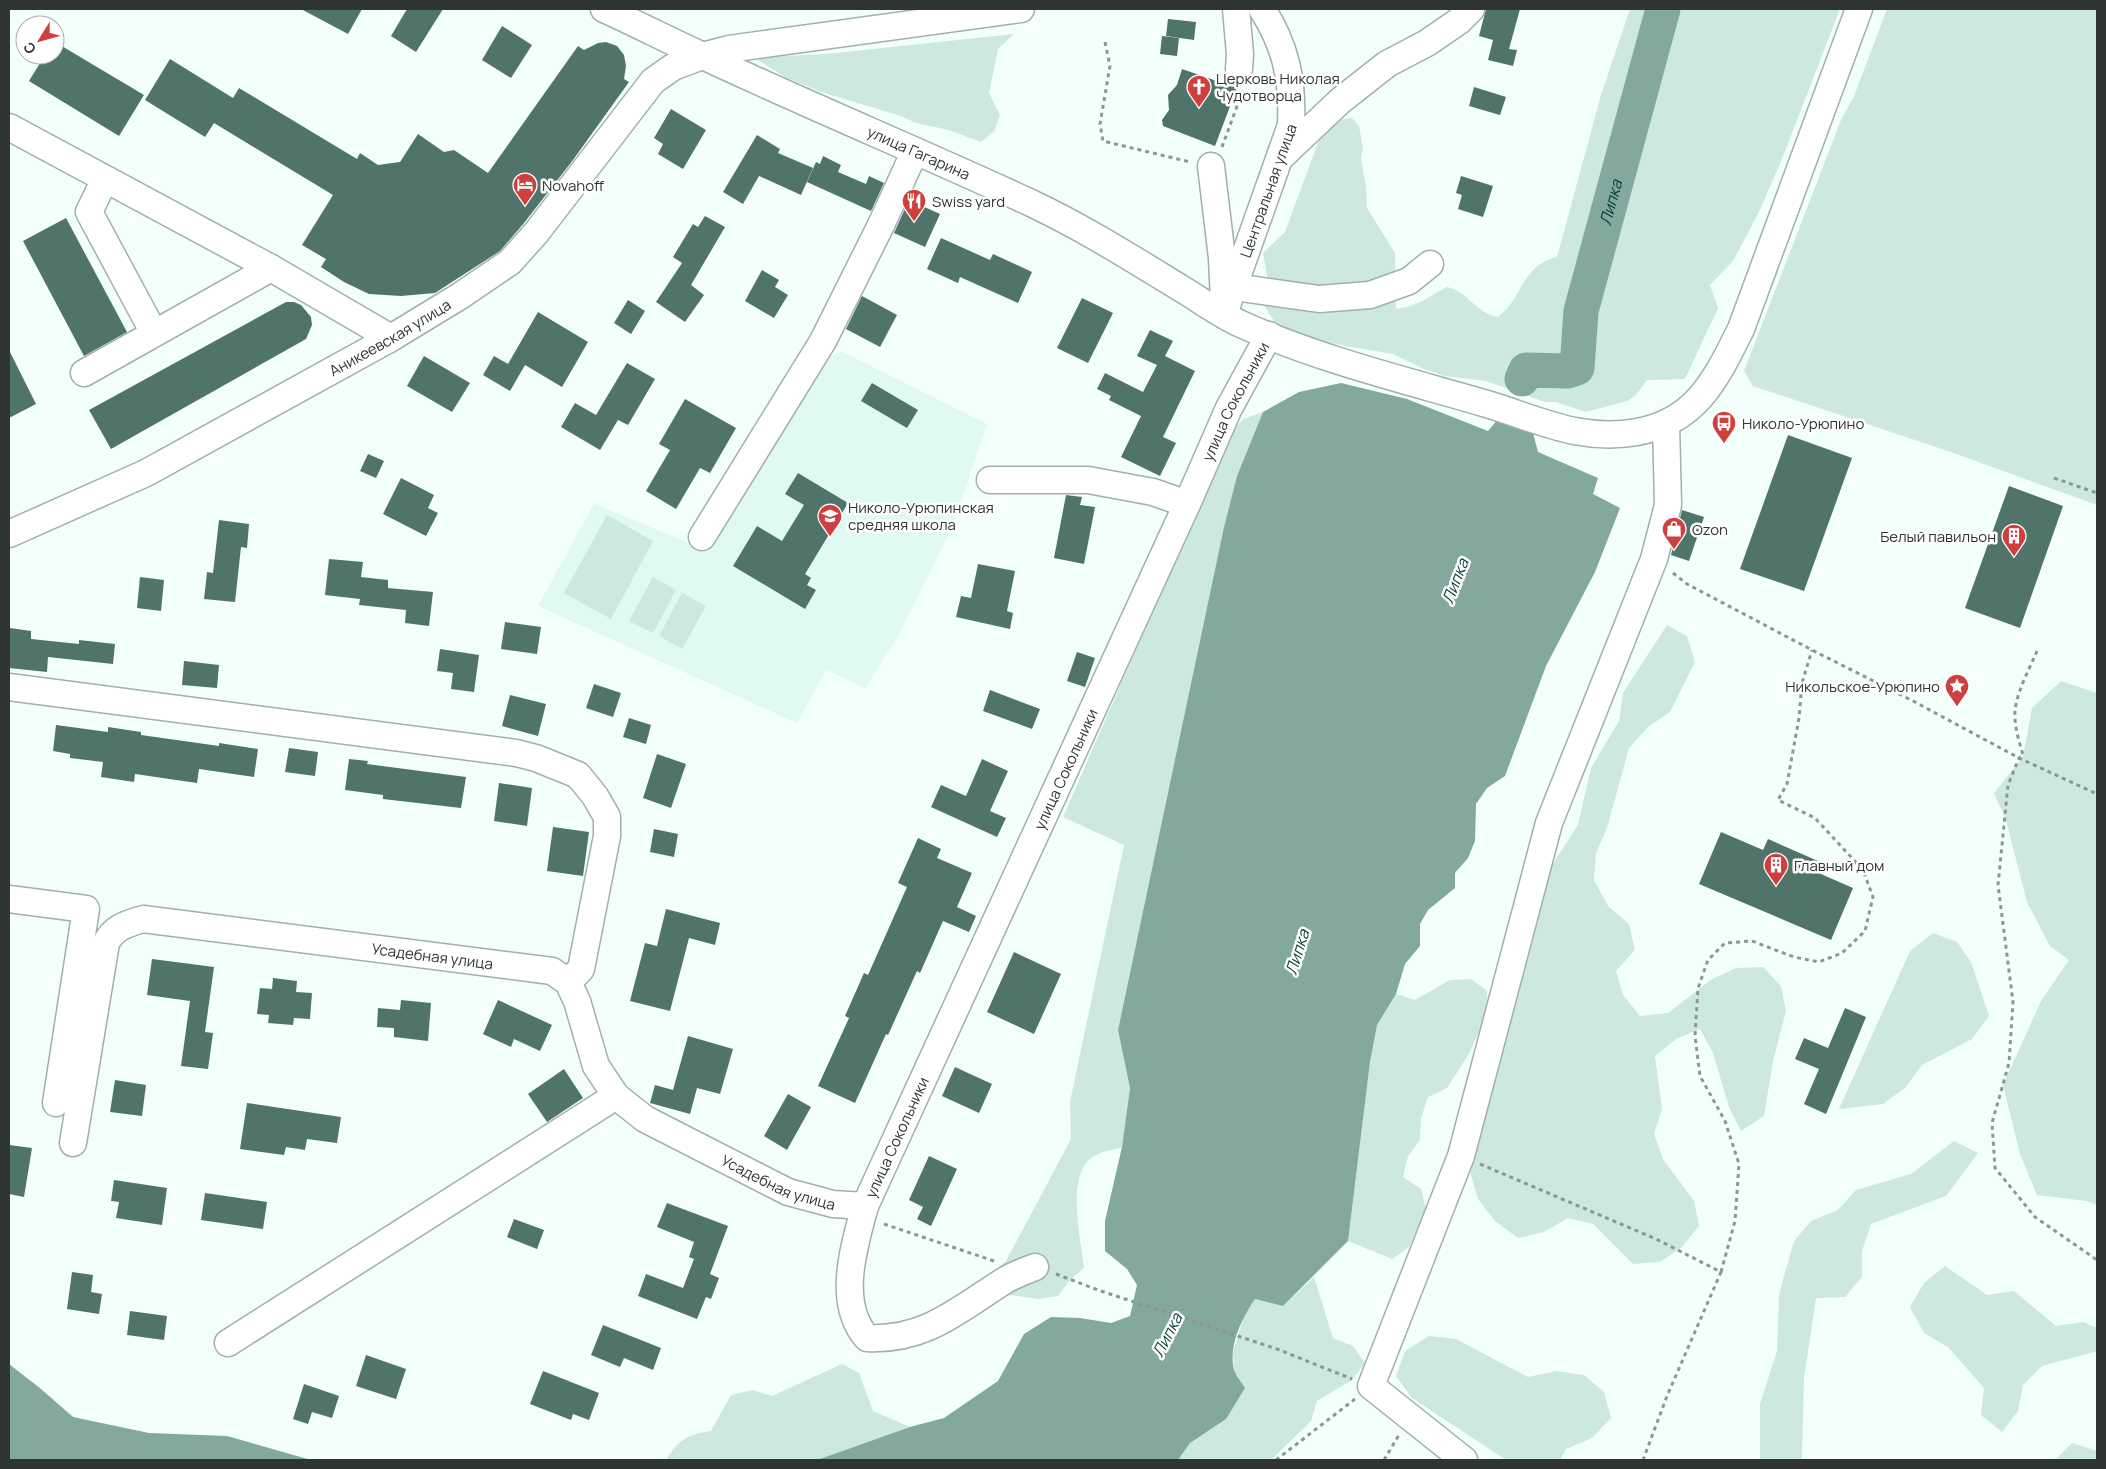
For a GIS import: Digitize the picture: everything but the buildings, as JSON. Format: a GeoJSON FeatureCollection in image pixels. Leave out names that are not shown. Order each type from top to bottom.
{"type":"FeatureCollection","features":[{"type":"Feature","properties":{"kind":"street","name":"улица Гагарина"},"geometry":{"type":"LineString","coordinates":[[604,9],[702,56],[1035,205],[1099,239],[1240,324],[1324,357],[1509,411],[1564,430],[1605,436],[1637,432],[1666,424],[1686,412],[1703,394],[1720,371],[1741,329],[1859,9]]}},
{"type":"Feature","properties":{"kind":"street","name":"Аникеевская улица"},"geometry":{"type":"LineString","coordinates":[[9,534],[146,473],[392,338],[460,296],[510,262],[536,233],[653,81],[673,66],[729,49],[1021,9]]}},
{"type":"Feature","properties":{"kind":"street"},"geometry":{"type":"LineString","coordinates":[[1236,9],[1240,54],[1239,69]]}},
{"type":"Feature","properties":{"kind":"street","name":"Центральная улица"},"geometry":{"type":"LineString","coordinates":[[1224,314],[1291,124],[1293,96],[1287,63],[1275,29],[1262,9]]}},
{"type":"Feature","properties":{"kind":"street"},"geometry":{"type":"LineString","coordinates":[[1281,156],[1340,101],[1387,64],[1427,43],[1459,21],[1472,9]]}},
{"type":"Feature","properties":{"kind":"street"},"geometry":{"type":"LineString","coordinates":[[9,127],[271,268],[392,338]]}},
{"type":"Feature","properties":{"kind":"street"},"geometry":{"type":"LineString","coordinates":[[702,537],[823,341],[881,225],[915,151]]}},
{"type":"Feature","properties":{"kind":"street"},"geometry":{"type":"LineString","coordinates":[[1211,166],[1222,258],[1224,314]]}},
{"type":"Feature","properties":{"kind":"street"},"geometry":{"type":"LineString","coordinates":[[105,179],[89,212],[154,333]]}},
{"type":"Feature","properties":{"kind":"street"},"geometry":{"type":"LineString","coordinates":[[1234,287],[1319,299],[1370,295],[1409,281],[1430,264]]}},
{"type":"Feature","properties":{"kind":"street"},"geometry":{"type":"LineString","coordinates":[[84,373],[271,268]]}},
{"type":"Feature","properties":{"kind":"street","name":"улица Сокольники"},"geometry":{"type":"LineString","coordinates":[[1035,1267],[1005,1280],[979,1299],[931,1327],[888,1339],[867,1338],[859,1329],[851,1306],[852,1258],[864,1212],[1187,504],[1228,408],[1269,335]]}},
{"type":"Feature","properties":{"kind":"street"},"geometry":{"type":"LineString","coordinates":[[1464,1460],[1371,1386],[1461,1156],[1549,823],[1654,559],[1668,505],[1666,424]]}},
{"type":"Feature","properties":{"kind":"street"},"geometry":{"type":"LineString","coordinates":[[990,480],[1088,480],[1153,492],[1187,504]]}},
{"type":"Feature","properties":{"kind":"street"},"geometry":{"type":"LineString","coordinates":[[9,687],[516,753],[536,758],[578,775],[607,817],[608,836],[581,969],[568,982]]}},
{"type":"Feature","properties":{"kind":"street"},"geometry":{"type":"LineString","coordinates":[[9,899],[86,909],[56,1103]]}},
{"type":"Feature","properties":{"kind":"street","name":"Усадебная улица"},"geometry":{"type":"LineString","coordinates":[[73,1143],[106,943],[110,934],[121,926],[143,918],[552,971],[568,982],[577,1001],[596,1066],[616,1096],[645,1119],[788,1192],[864,1212]]}},
{"type":"Feature","properties":{"kind":"street"},"geometry":{"type":"LineString","coordinates":[[228,1343],[616,1096]]}},
{"type":"Feature","properties":{"kind":"path"},"geometry":{"type":"LineString","coordinates":[[1105,42],[1110,66],[1100,124],[1103,141],[1211,166],[1216,162],[1244,85],[1243,74],[1239,69]]}},
{"type":"Feature","properties":{"kind":"path"},"geometry":{"type":"LineString","coordinates":[[2054,478],[2097,493]]}},
{"type":"Feature","properties":{"kind":"path"},"geometry":{"type":"LineString","coordinates":[[1654,559],[1687,584],[1913,701],[2018,758],[2097,794]]}},
{"type":"Feature","properties":{"kind":"path"},"geometry":{"type":"LineString","coordinates":[[1643,1460],[1666,1396],[1721,1272],[1736,1221],[1739,1164],[1725,1121],[1700,1076],[1695,1036],[1698,988],[1708,960],[1725,943],[1752,941],[1794,957],[1819,962],[1835,956],[1842,953],[1865,931],[1873,897],[1863,870],[1815,818],[1778,800],[1787,784],[1799,718],[1802,683],[1812,650]]}},
{"type":"Feature","properties":{"kind":"path"},"geometry":{"type":"LineString","coordinates":[[2036,651],[2015,711],[2017,735],[2023,755],[2018,758],[2008,785],[1998,885],[2013,1002],[2008,1063],[1992,1123],[1995,1168],[2035,1217],[2097,1260]]}},
{"type":"Feature","properties":{"kind":"path"},"geometry":{"type":"LineString","coordinates":[[1461,1156],[1656,1239],[1721,1272]]}},
{"type":"Feature","properties":{"kind":"path"},"geometry":{"type":"LineString","coordinates":[[864,1212],[995,1261],[1035,1267],[1098,1290],[1277,1349],[1371,1386]]}},
{"type":"Feature","properties":{"kind":"path"},"geometry":{"type":"LineString","coordinates":[[1276,1460],[1371,1386]]}},
{"type":"Feature","properties":{"kind":"path"},"geometry":{"type":"LineString","coordinates":[[1384,1460],[1409,1418]]}},
{"type":"Feature","properties":{"kind":"shaded area"},"geometry":{"type":"Polygon","coordinates":[[[1630,9],[1840,9],[1782,159],[1759,212],[1733,261],[1710,285],[1718,308],[1685,379],[1647,380],[1635,396],[1627,401],[1586,412],[1556,402],[1545,402],[1486,381],[1445,376],[1424,369],[1393,354],[1340,345],[1296,334],[1276,324],[1265,307],[1269,286],[1263,253],[1285,232],[1322,132],[1335,122],[1352,118],[1359,126],[1363,148],[1361,158],[1366,187],[1367,208],[1395,253],[1396,309],[1417,304],[1447,287],[1461,293],[1490,315],[1498,317],[1506,310],[1523,283],[1536,267],[1545,261],[1557,257],[1601,95],[1630,9]]]}},
{"type":"Feature","properties":{"kind":"shaded area"},"geometry":{"type":"Polygon","coordinates":[[[1887,9],[2097,9],[2097,505],[1951,452],[1753,386],[1744,371],[1841,120],[1854,96],[1887,9]]]}},
{"type":"Feature","properties":{"kind":"shaded area"},"geometry":{"type":"Polygon","coordinates":[[[1014,34],[998,49],[989,93],[1000,115],[994,131],[981,142],[949,130],[916,123],[901,116],[821,92],[785,77],[758,60],[765,57],[826,54],[1014,34]]]}},
{"type":"Feature","properties":{"kind":"shaded area","name":"Николо-Урюпинская средняя школа"},"geometry":{"type":"Polygon","coordinates":[[[841,351],[987,424],[952,528],[897,638],[865,688],[826,670],[797,723],[538,606],[594,504],[704,549],[819,364],[841,351]]]}},
{"type":"Feature","properties":{"kind":"shaded area"},"geometry":{"type":"Polygon","coordinates":[[[1263,412],[1237,476],[1224,527],[1118,1030],[1130,1088],[1122,1147],[1096,1155],[1086,1163],[1080,1175],[1077,1190],[1077,1206],[1084,1268],[1069,1281],[1058,1296],[1038,1299],[996,1293],[990,1275],[1006,1261],[1071,1139],[1070,1102],[1124,845],[1063,817],[1229,436],[1243,419],[1263,412]]]}},
{"type":"Feature","properties":{"kind":"shaded area"},"geometry":{"type":"Polygon","coordinates":[[[607,515],[653,541],[611,619],[564,593],[607,515]]]}},
{"type":"Feature","properties":{"kind":"shaded area"},"geometry":{"type":"Polygon","coordinates":[[[653,577],[676,590],[653,633],[629,621],[653,577]]]}},
{"type":"Feature","properties":{"kind":"shaded area"},"geometry":{"type":"Polygon","coordinates":[[[682,593],[706,606],[682,649],[659,636],[682,593]]]}},
{"type":"Feature","properties":{"kind":"shaded area"},"geometry":{"type":"Polygon","coordinates":[[[1667,625],[1687,636],[1695,662],[1670,712],[1648,727],[1629,748],[1607,828],[1596,853],[1594,880],[1608,906],[1629,924],[1635,950],[1616,971],[1623,995],[1640,1016],[1668,1013],[1712,979],[1736,968],[1763,967],[1781,986],[1786,1011],[1773,1061],[1764,1116],[1741,1131],[1729,1107],[1713,1053],[1700,1029],[1676,1039],[1655,1056],[1662,1109],[1654,1134],[1663,1159],[1694,1201],[1699,1226],[1682,1247],[1660,1262],[1633,1264],[1593,1224],[1568,1218],[1544,1232],[1518,1238],[1495,1221],[1478,1199],[1470,1172],[1548,871],[1578,825],[1591,768],[1619,721],[1623,693],[1667,625]]]}},
{"type":"Feature","properties":{"kind":"shaded area"},"geometry":{"type":"Polygon","coordinates":[[[2061,681],[2097,693],[2097,1205],[2087,1201],[2037,1195],[2020,1154],[2003,1085],[2041,1001],[2069,960],[2050,946],[2027,902],[2006,820],[1994,793],[2023,757],[2032,708],[2061,681]]]}},
{"type":"Feature","properties":{"kind":"shaded area"},"geometry":{"type":"Polygon","coordinates":[[[1933,933],[1957,942],[1971,962],[1989,1016],[1972,1039],[1922,1065],[1906,1087],[1883,1104],[1839,1109],[1910,951],[1933,933]]]}},
{"type":"Feature","properties":{"kind":"shaded area"},"geometry":{"type":"Polygon","coordinates":[[[1471,979],[1487,991],[1487,1013],[1470,1052],[1447,1088],[1428,1097],[1421,1118],[1420,1140],[1408,1156],[1403,1177],[1421,1189],[1426,1209],[1409,1247],[1392,1259],[1348,1241],[1370,1062],[1377,1025],[1396,994],[1415,1000],[1450,980],[1471,979]]]}},
{"type":"Feature","properties":{"kind":"shaded area"},"geometry":{"type":"Polygon","coordinates":[[[1954,1141],[1978,1153],[1946,1196],[1871,1224],[1862,1251],[1862,1277],[1845,1297],[1816,1298],[1804,1378],[1802,1458],[1801,1460],[1760,1460],[1760,1404],[1777,1351],[1779,1294],[1794,1241],[1811,1221],[1838,1210],[1856,1190],[1911,1174],[1954,1141]]]}},
{"type":"Feature","properties":{"kind":"shaded area"},"geometry":{"type":"Polygon","coordinates":[[[1945,1266],[1987,1295],[2014,1291],[2056,1326],[2083,1322],[2097,1328],[2097,1351],[2042,1366],[2023,1385],[2018,1411],[2002,1432],[1981,1415],[1984,1388],[1948,1347],[1924,1333],[1910,1307],[1924,1283],[1945,1266]]]}},
{"type":"Feature","properties":{"kind":"shaded area"},"geometry":{"type":"Polygon","coordinates":[[[1314,1277],[1333,1338],[1353,1346],[1365,1363],[1352,1380],[1317,1401],[1311,1421],[1271,1460],[1178,1460],[1190,1443],[1226,1419],[1234,1372],[1233,1352],[1244,1315],[1255,1299],[1283,1306],[1314,1277]]]}},
{"type":"Feature","properties":{"kind":"shaded area"},"geometry":{"type":"Polygon","coordinates":[[[1429,1336],[1456,1339],[1528,1377],[1556,1371],[1584,1375],[1604,1392],[1611,1418],[1592,1438],[1566,1449],[1560,1460],[1506,1460],[1412,1398],[1396,1376],[1405,1351],[1429,1336]]]}},
{"type":"Feature","properties":{"kind":"shaded area"},"geometry":{"type":"Polygon","coordinates":[[[842,1364],[859,1373],[873,1411],[910,1427],[817,1460],[666,1460],[675,1447],[684,1439],[711,1431],[731,1395],[752,1390],[772,1396],[842,1364]]]}},
{"type":"Feature","properties":{"kind":"shaded area"},"geometry":{"type":"Polygon","coordinates":[[[2072,1443],[2097,1451],[2097,1460],[2055,1460],[2072,1443]]]}},
{"type":"Feature","properties":{"kind":"water"},"geometry":{"type":"Polygon","coordinates":[[[1341,383],[1407,399],[1488,431],[1499,418],[1532,429],[1538,452],[1598,478],[1593,494],[1620,508],[1595,572],[1546,666],[1505,776],[1487,788],[1476,804],[1475,841],[1468,858],[1455,873],[1455,888],[1428,910],[1420,924],[1420,946],[1405,964],[1396,994],[1377,1025],[1370,1062],[1348,1241],[1283,1306],[1255,1299],[1241,1323],[1233,1351],[1234,1370],[1245,1388],[1226,1419],[1190,1443],[1178,1460],[817,1460],[910,1427],[944,1418],[998,1381],[1024,1334],[1051,1317],[1080,1318],[1111,1323],[1130,1316],[1137,1285],[1127,1269],[1105,1251],[1105,1221],[1122,1147],[1130,1088],[1118,1030],[1224,527],[1237,476],[1263,412],[1299,392],[1341,383]]]}},
{"type":"Feature","properties":{"kind":"water"},"geometry":{"type":"Polygon","coordinates":[[[9,1364],[73,1417],[149,1433],[227,1436],[311,1460],[9,1460],[9,1364]]]}},
{"type":"Feature","properties":{"kind":"waterway","name":"Липка"},"geometry":{"type":"LineString","coordinates":[[1522,379],[1526,370],[1568,371],[1577,368],[1581,311],[1663,9]]}},
{"type":"Feature","properties":{"kind":"place","name":"Церковь Николая Чудотворца"},"geometry":{"type":"Point","coordinates":[1199,108]}},
{"type":"Feature","properties":{"kind":"place","name":"Novahoff"},"geometry":{"type":"Point","coordinates":[525,206]}},
{"type":"Feature","properties":{"kind":"place","name":"Swiss yard"},"geometry":{"type":"Point","coordinates":[914,222]}},
{"type":"Feature","properties":{"kind":"place","name":"Николо-Урюпино"},"geometry":{"type":"Point","coordinates":[1724,444]}},
{"type":"Feature","properties":{"kind":"place","name":"Николо-Урюпинская средняя школа"},"geometry":{"type":"Point","coordinates":[830,537]}},
{"type":"Feature","properties":{"kind":"place","name":"Ozon"},"geometry":{"type":"Point","coordinates":[1674,550]}},
{"type":"Feature","properties":{"kind":"place","name":"Белый павильон"},"geometry":{"type":"Point","coordinates":[2014,557]}},
{"type":"Feature","properties":{"kind":"place","name":"Никольское-Урюпино"},"geometry":{"type":"Point","coordinates":[1957,707]}},
{"type":"Feature","properties":{"kind":"place","name":"Главный дом"},"geometry":{"type":"Point","coordinates":[1776,886]}}]}
